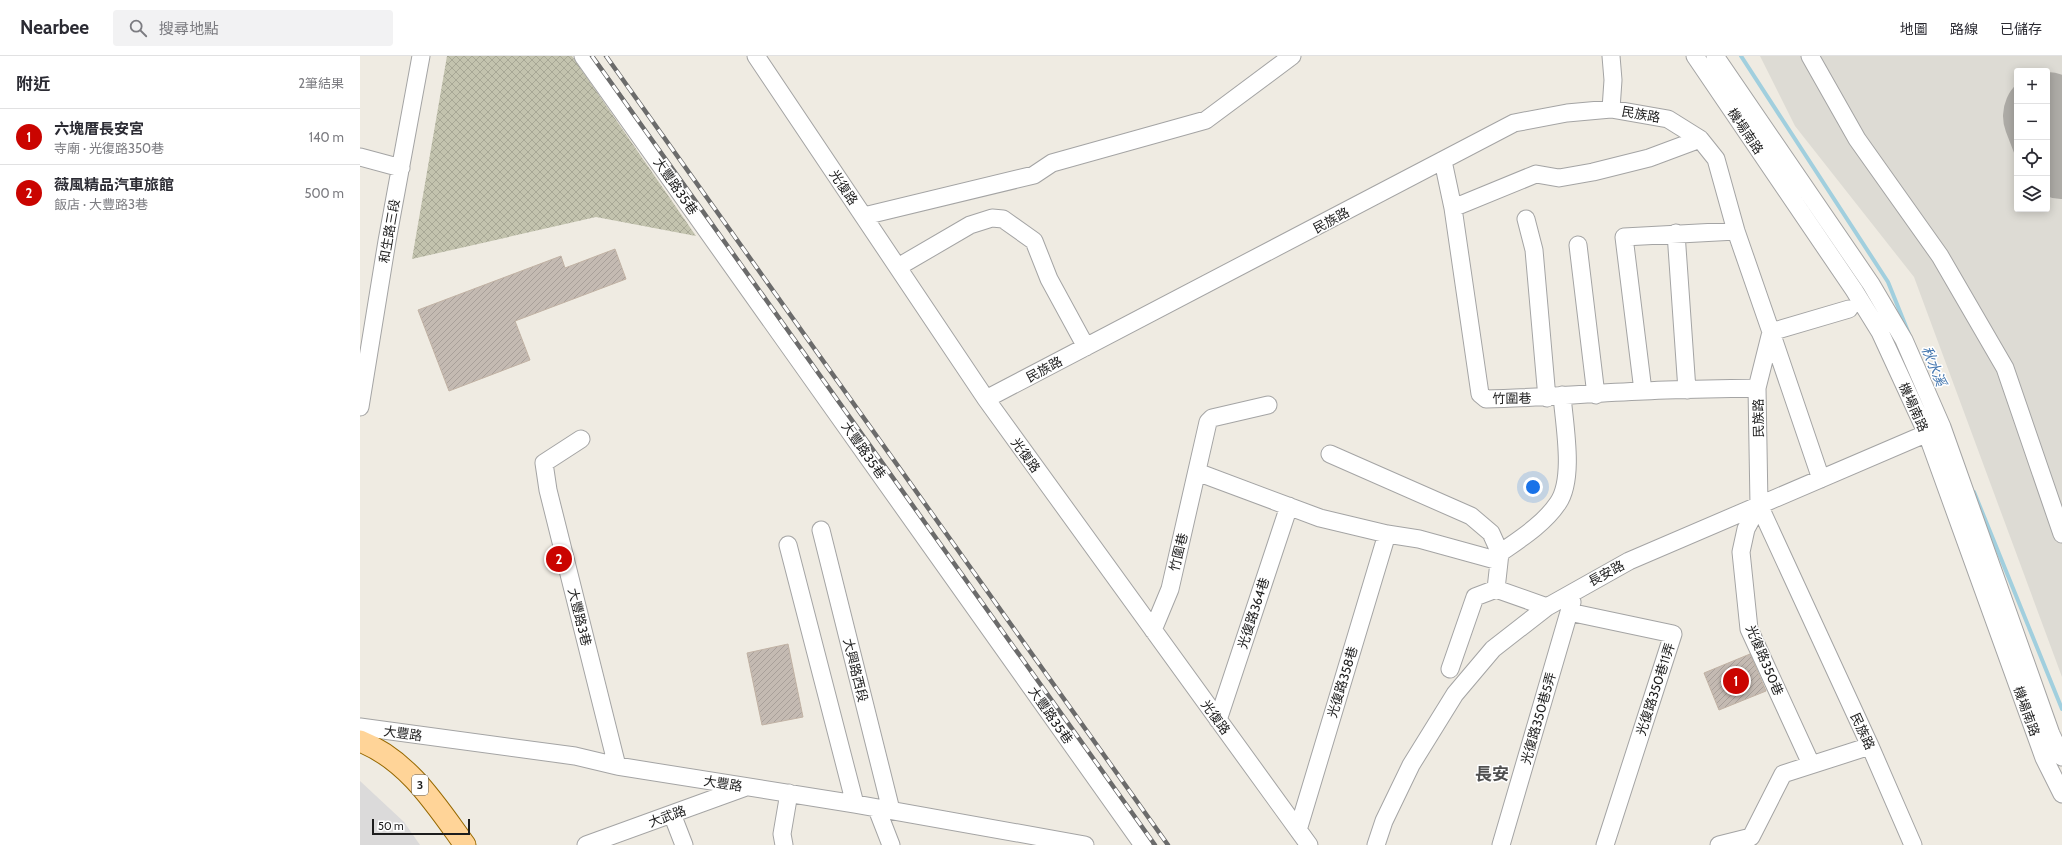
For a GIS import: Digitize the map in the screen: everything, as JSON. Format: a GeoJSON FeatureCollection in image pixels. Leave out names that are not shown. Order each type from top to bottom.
{"type":"FeatureCollection","features":[{"type":"Feature","properties":{"kind":"main road","name":"3"},"geometry":{"type":"LineString","coordinates":[[360,741],[405,768],[429,794],[465,845]]}},
{"type":"Feature","properties":{"kind":"street","name":"和生路三段"},"geometry":{"type":"LineString","coordinates":[[360,407],[400,168],[421,56]]}},
{"type":"Feature","properties":{"kind":"street","name":"大豐路35巷"},"geometry":{"type":"LineString","coordinates":[[583,56],[1143,845]]}},
{"type":"Feature","properties":{"kind":"street","name":"光復路"},"geometry":{"type":"LineString","coordinates":[[756,56],[986,399],[1309,845]]}},
{"type":"Feature","properties":{"kind":"street"},"geometry":{"type":"LineString","coordinates":[[864,216],[1034,175],[1052,163],[1206,120],[1292,56]]}},
{"type":"Feature","properties":{"kind":"street"},"geometry":{"type":"LineString","coordinates":[[1610,56],[1613,80],[1611,109]]}},
{"type":"Feature","properties":{"kind":"street","name":"機場南路"},"geometry":{"type":"LineString","coordinates":[[1696,56],[1858,296],[1880,332],[1934,430],[2051,734],[2062,758]]}},
{"type":"Feature","properties":{"kind":"street","name":"機場南路"},"geometry":{"type":"LineString","coordinates":[[1716,56],[1871,284],[1904,340],[2044,758],[2062,794]]}},
{"type":"Feature","properties":{"kind":"street"},"geometry":{"type":"LineString","coordinates":[[1810,56],[1857,139],[1940,256],[2005,368],[2062,534]]}},
{"type":"Feature","properties":{"kind":"street","name":"民族路"},"geometry":{"type":"LineString","coordinates":[[986,399],[1443,161],[1514,122],[1567,113],[1611,109],[1668,119],[1700,139],[1716,159],[1736,230],[1771,332],[1757,388],[1759,505],[1870,746],[1913,845]]}},
{"type":"Feature","properties":{"kind":"street"},"geometry":{"type":"LineString","coordinates":[[1453,208],[1536,174],[1559,178],[1593,172],[1649,158],[1700,139]]}},
{"type":"Feature","properties":{"kind":"street"},"geometry":{"type":"LineString","coordinates":[[360,157],[400,168]]}},
{"type":"Feature","properties":{"kind":"street","name":"竹圍巷"},"geometry":{"type":"LineString","coordinates":[[1443,161],[1453,208],[1480,394],[1486,399],[1596,395],[1643,391],[1757,388]]}},
{"type":"Feature","properties":{"kind":"street"},"geometry":{"type":"LineString","coordinates":[[898,267],[970,225],[992,218],[1004,219],[1034,241],[1049,279],[1086,347]]}},
{"type":"Feature","properties":{"kind":"street"},"geometry":{"type":"LineString","coordinates":[[1500,557],[1535,527],[1558,503],[1566,477],[1534,250],[1526,219]]}},
{"type":"Feature","properties":{"kind":"street"},"geometry":{"type":"LineString","coordinates":[[1643,391],[1624,237],[1736,230]]}},
{"type":"Feature","properties":{"kind":"street"},"geometry":{"type":"LineString","coordinates":[[1676,234],[1687,390]]}},
{"type":"Feature","properties":{"kind":"street"},"geometry":{"type":"LineString","coordinates":[[1578,245],[1596,395]]}},
{"type":"Feature","properties":{"kind":"street"},"geometry":{"type":"LineString","coordinates":[[1821,479],[1771,332],[1849,309]]}},
{"type":"Feature","properties":{"kind":"street","name":"竹圍巷"},"geometry":{"type":"LineString","coordinates":[[1153,630],[1170,589],[1208,422],[1212,418],[1268,405]]}},
{"type":"Feature","properties":{"kind":"street","name":"長安路"},"geometry":{"type":"LineString","coordinates":[[1376,845],[1384,821],[1411,765],[1454,694],[1493,649],[1547,607],[1574,590],[1629,561],[1934,430]]}},
{"type":"Feature","properties":{"kind":"street","name":"大豐路3巷"},"geometry":{"type":"LineString","coordinates":[[581,438],[544,463],[548,490],[617,766]]}},
{"type":"Feature","properties":{"kind":"street"},"geometry":{"type":"LineString","coordinates":[[1330,454],[1471,516],[1491,533],[1500,557],[1496,589]]}},
{"type":"Feature","properties":{"kind":"street"},"geometry":{"type":"LineString","coordinates":[[1197,472],[1320,518],[1387,534],[1419,539],[1500,557]]}},
{"type":"Feature","properties":{"kind":"street","name":"光復路350巷"},"geometry":{"type":"LineString","coordinates":[[1759,505],[1746,529],[1741,552],[1749,629],[1811,764]]}},
{"type":"Feature","properties":{"kind":"street","name":"光復路364巷"},"geometry":{"type":"LineString","coordinates":[[1218,720],[1289,506]]}},
{"type":"Feature","properties":{"kind":"street","name":"大興路西段"},"geometry":{"type":"LineString","coordinates":[[821,530],[891,845]]}},
{"type":"Feature","properties":{"kind":"street","name":"光復路358巷"},"geometry":{"type":"LineString","coordinates":[[1298,830],[1387,534]]}},
{"type":"Feature","properties":{"kind":"street"},"geometry":{"type":"LineString","coordinates":[[788,545],[855,804]]}},
{"type":"Feature","properties":{"kind":"street"},"geometry":{"type":"LineString","coordinates":[[1450,670],[1476,596],[1496,589],[1547,607]]}},
{"type":"Feature","properties":{"kind":"street","name":"光復路350巷5弄"},"geometry":{"type":"LineString","coordinates":[[1500,845],[1569,612],[1574,590]]}},
{"type":"Feature","properties":{"kind":"street","name":"光復路350巷11弄"},"geometry":{"type":"LineString","coordinates":[[1569,612],[1673,634],[1606,845]]}},
{"type":"Feature","properties":{"kind":"street","name":"大豐路"},"geometry":{"type":"LineString","coordinates":[[360,728],[575,756],[617,766],[855,804],[1035,841],[1085,845]]}},
{"type":"Feature","properties":{"kind":"street"},"geometry":{"type":"LineString","coordinates":[[1723,845],[1752,837],[1783,774],[1870,746]]}},
{"type":"Feature","properties":{"kind":"street","name":"大武路"},"geometry":{"type":"LineString","coordinates":[[586,845],[747,786]]}},
{"type":"Feature","properties":{"kind":"street"},"geometry":{"type":"LineString","coordinates":[[784,845],[782,834],[789,793]]}},
{"type":"Feature","properties":{"kind":"street"},"geometry":{"type":"LineString","coordinates":[[672,814],[684,845]]}},
{"type":"Feature","properties":{"kind":"shaded area"},"geometry":{"type":"Polygon","coordinates":[[[447,56],[572,56],[696,236],[596,217],[412,259],[447,56]]]}},
{"type":"Feature","properties":{"kind":"shaded area"},"geometry":{"type":"Polygon","coordinates":[[[1760,56],[2062,56],[2062,677],[1914,277],[1795,126],[1760,56]]]}},
{"type":"Feature","properties":{"kind":"shaded area"},"geometry":{"type":"Polygon","coordinates":[[[360,781],[404,822],[420,845],[360,845],[360,781]]]}},
{"type":"Feature","properties":{"kind":"building"},"geometry":{"type":"Polygon","coordinates":[[[615,249],[626,279],[515,321],[530,360],[449,391],[418,310],[561,256],[565,268],[615,249]]]}},
{"type":"Feature","properties":{"kind":"building"},"geometry":{"type":"Polygon","coordinates":[[[788,644],[803,717],[762,725],[747,653],[788,644]]]}},
{"type":"Feature","properties":{"kind":"building"},"geometry":{"type":"Polygon","coordinates":[[[1750,654],[1766,691],[1719,710],[1704,673],[1750,654]]]}},
{"type":"Feature","properties":{"kind":"waterway","name":"秋水溪"},"geometry":{"type":"LineString","coordinates":[[1741,56],[1888,282],[1909,334]]}},
{"type":"Feature","properties":{"kind":"waterway","name":"秋水溪"},"geometry":{"type":"LineString","coordinates":[[1974,492],[2062,709]]}},
{"type":"Feature","properties":{"kind":"runway"},"geometry":{"type":"LineString","coordinates":[[2050,124],[2062,155]]}},
{"type":"Feature","properties":{"kind":"railway"},"geometry":{"type":"LineString","coordinates":[[592,56],[1155,845]]}},
{"type":"Feature","properties":{"kind":"railway"},"geometry":{"type":"LineString","coordinates":[[606,56],[1168,845]]}},
{"type":"Feature","properties":{"kind":"place","name":"薇風精品汽車旅館"},"geometry":{"type":"Point","coordinates":[559,559]}},
{"type":"Feature","properties":{"kind":"place","name":"六塊厝長安宮"},"geometry":{"type":"Point","coordinates":[1736,681]}},
{"type":"Feature","properties":{"kind":"district","name":"長安"},"geometry":{"type":"Point","coordinates":[1492,774]}}]}
